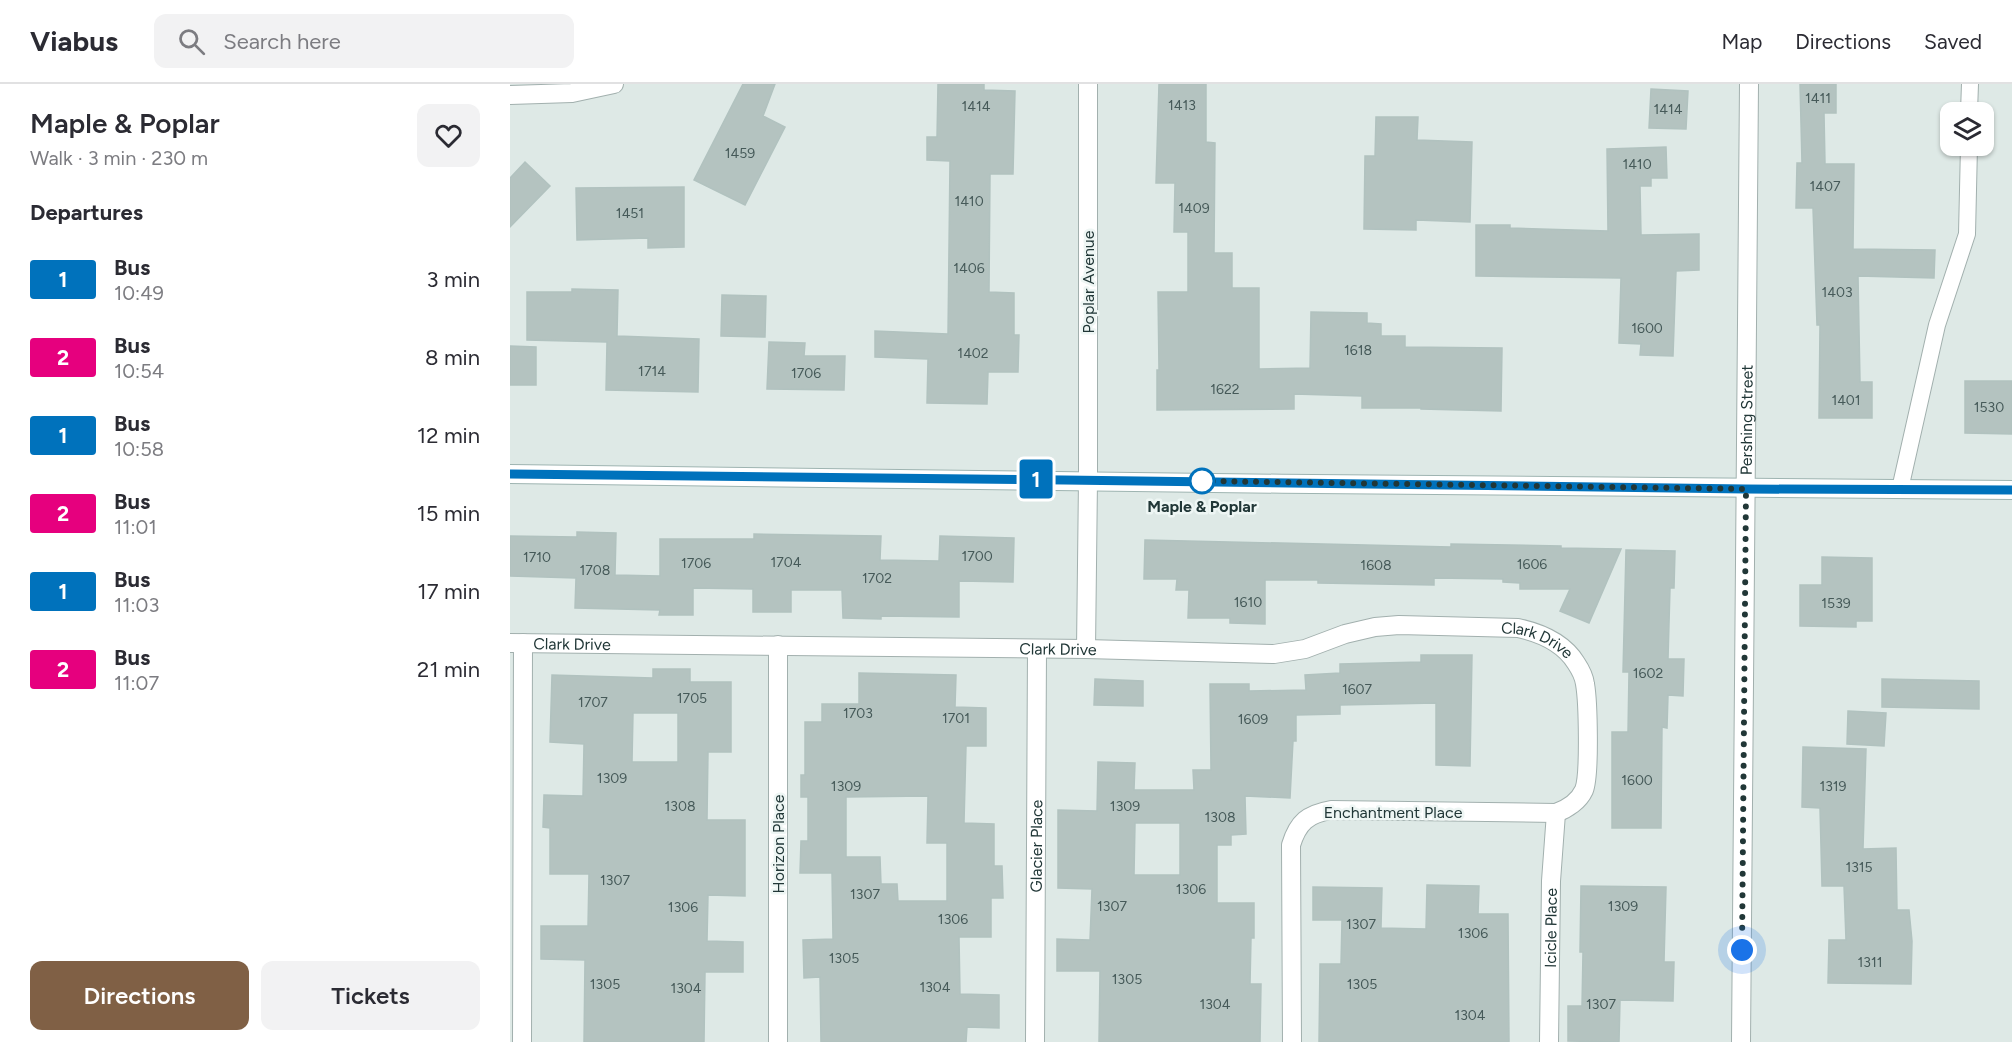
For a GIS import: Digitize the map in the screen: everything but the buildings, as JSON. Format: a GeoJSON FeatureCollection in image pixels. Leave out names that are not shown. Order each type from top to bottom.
{"type":"FeatureCollection","features":[{"type":"Feature","properties":{"kind":"street"},"geometry":{"type":"LineString","coordinates":[[510,95],[572,93],[614,84]]}},
{"type":"Feature","properties":{"kind":"street","name":"Poplar Avenue"},"geometry":{"type":"LineString","coordinates":[[1088,84],[1088,480]]}},
{"type":"Feature","properties":{"kind":"street","name":"Pershing Street"},"geometry":{"type":"LineString","coordinates":[[1741,1042],[1749,84]]}},
{"type":"Feature","properties":{"kind":"street"},"geometry":{"type":"LineString","coordinates":[[510,474],[1746,489],[2012,490]]}},
{"type":"Feature","properties":{"kind":"street"},"geometry":{"type":"LineString","coordinates":[[1086,650],[1088,480]]}},
{"type":"Feature","properties":{"kind":"street","name":"Clark Drive"},"geometry":{"type":"LineString","coordinates":[[517,643],[1274,654],[1305,650],[1345,634],[1375,627],[1399,625],[1504,627],[1533,631],[1556,642],[1565,650],[1582,674],[1586,696],[1584,790],[1576,801],[1556,813]]}},
{"type":"Feature","properties":{"kind":"street"},"geometry":{"type":"LineString","coordinates":[[517,643],[522,1042]]}},
{"type":"Feature","properties":{"kind":"street","name":"Horizon Place"},"geometry":{"type":"LineString","coordinates":[[778,645],[778,1042]]}},
{"type":"Feature","properties":{"kind":"street","name":"Glacier Place"},"geometry":{"type":"LineString","coordinates":[[1035,1042],[1037,650]]}},
{"type":"Feature","properties":{"kind":"street","name":"Enchantment Place"},"geometry":{"type":"LineString","coordinates":[[1292,1042],[1291,845],[1295,832],[1306,820],[1316,812],[1331,810],[1556,813]]}},
{"type":"Feature","properties":{"kind":"street","name":"Icicle Place"},"geometry":{"type":"LineString","coordinates":[[1549,1042],[1551,881],[1556,813]]}},
{"type":"Feature","properties":{"kind":"lane"},"geometry":{"type":"LineString","coordinates":[[1969,102],[1970,84]]}},
{"type":"Feature","properties":{"kind":"lane"},"geometry":{"type":"LineString","coordinates":[[1900,489],[1937,325],[1967,234],[1969,156]]}},
{"type":"Feature","properties":{"kind":"bus line","name":"1"},"geometry":{"type":"LineString","coordinates":[[510,474],[1746,489],[2012,490]]}},
{"type":"Feature","properties":{"kind":"place","name":"Maple & Poplar"},"geometry":{"type":"Point","coordinates":[1202,481]}},
{"type":"Feature","properties":{"kind":"route"},"geometry":{"type":"LineString","coordinates":[[1202,481],[1746,489],[1742,950]]}}]}
